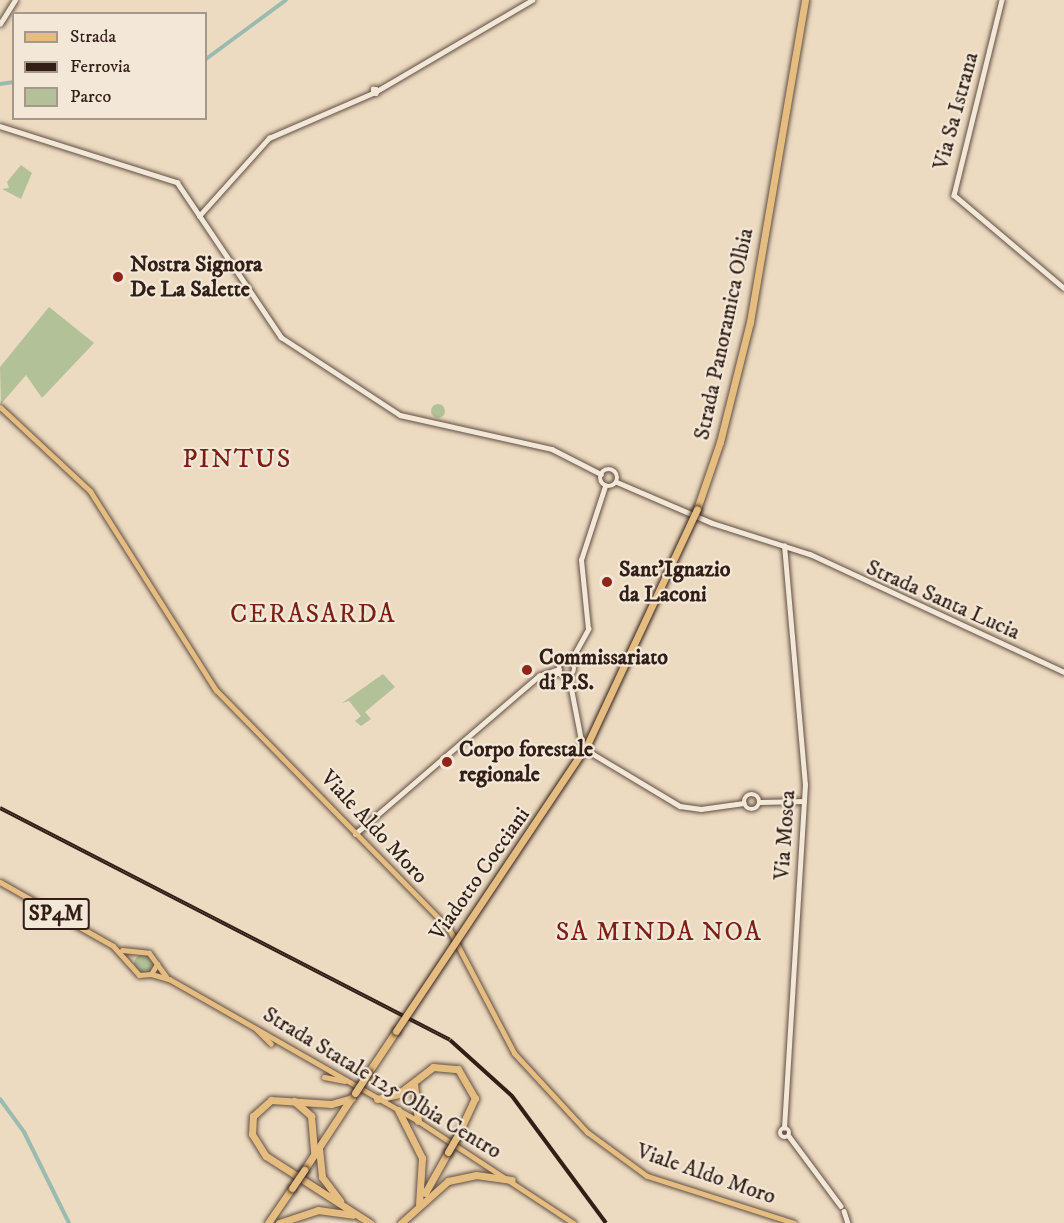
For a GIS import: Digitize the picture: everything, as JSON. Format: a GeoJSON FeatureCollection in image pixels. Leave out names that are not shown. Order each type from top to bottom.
{"type":"FeatureCollection","features":[{"type":"Feature","properties":{"kind":"highway","name":"Strada Panoramica Olbia"},"geometry":{"type":"LineString","coordinates":[[697,509],[728,415],[750,322],[805,0]]}},
{"type":"Feature","properties":{"kind":"highway","name":"Viadotto Cocciani"},"geometry":{"type":"LineString","coordinates":[[353,1096],[587,745],[697,509]]}},
{"type":"Feature","properties":{"kind":"highway"},"geometry":{"type":"LineString","coordinates":[[377,1099],[398,1094],[414,1080],[439,1066],[465,1075],[475,1098],[459,1133],[418,1206],[401,1223]]}},
{"type":"Feature","properties":{"kind":"highway"},"geometry":{"type":"LineString","coordinates":[[414,1080],[418,1121]]}},
{"type":"Feature","properties":{"kind":"highway"},"geometry":{"type":"LineString","coordinates":[[353,1096],[331,1104],[280,1098],[253,1116],[259,1150],[370,1223]]}},
{"type":"Feature","properties":{"kind":"highway"},"geometry":{"type":"LineString","coordinates":[[268,1223],[353,1096]]}},
{"type":"Feature","properties":{"kind":"highway"},"geometry":{"type":"LineString","coordinates":[[280,1098],[293,1100],[311,1116],[318,1149],[319,1167],[328,1188],[358,1216]]}},
{"type":"Feature","properties":{"kind":"highway"},"geometry":{"type":"LineString","coordinates":[[398,1110],[422,1158],[418,1206]]}},
{"type":"Feature","properties":{"kind":"highway"},"geometry":{"type":"LineString","coordinates":[[418,1206],[459,1178],[512,1180]]}},
{"type":"Feature","properties":{"kind":"highway"},"geometry":{"type":"LineString","coordinates":[[279,1223],[318,1210],[358,1216]]}},
{"type":"Feature","properties":{"kind":"main road","name":"Viale Aldo Moro"},"geometry":{"type":"LineString","coordinates":[[0,407],[90,491],[216,690],[449,929],[514,1053],[611,1154],[646,1176],[794,1223]]}},
{"type":"Feature","properties":{"kind":"main road","name":"SP4M"},"geometry":{"type":"LineString","coordinates":[[0,882],[113,946],[132,964],[139,975],[152,974]]}},
{"type":"Feature","properties":{"kind":"main road","name":"SP4M"},"geometry":{"type":"LineString","coordinates":[[113,946],[152,955],[157,964]]}},
{"type":"Feature","properties":{"kind":"main road"},"geometry":{"type":"LineString","coordinates":[[132,964],[139,953]]}},
{"type":"Feature","properties":{"kind":"main road"},"geometry":{"type":"LineString","coordinates":[[152,974],[157,964]]}},
{"type":"Feature","properties":{"kind":"main road","name":"Strada Statale 125 Olbia Centro"},"geometry":{"type":"LineString","coordinates":[[157,964],[169,979]]}},
{"type":"Feature","properties":{"kind":"main road","name":"Strada Statale 125 Olbia Centro"},"geometry":{"type":"LineString","coordinates":[[152,974],[169,979],[418,1121],[512,1180],[573,1223]]}},
{"type":"Feature","properties":{"kind":"main road"},"geometry":{"type":"LineString","coordinates":[[253,1026],[271,1044]]}},
{"type":"Feature","properties":{"kind":"main road"},"geometry":{"type":"LineString","coordinates":[[324,1077],[350,1082]]}},
{"type":"Feature","properties":{"kind":"street"},"geometry":{"type":"LineString","coordinates":[[0,24],[15,0]]}},
{"type":"Feature","properties":{"kind":"street"},"geometry":{"type":"LineString","coordinates":[[199,216],[269,138],[375,92],[530,0]]}},
{"type":"Feature","properties":{"kind":"street","name":"Via Sa Istrana"},"geometry":{"type":"LineString","coordinates":[[1002,0],[954,195],[1064,288]]}},
{"type":"Feature","properties":{"kind":"street"},"geometry":{"type":"LineString","coordinates":[[0,126],[173,180],[277,333],[400,415],[552,449],[601,474],[605,486],[581,560],[588,630],[570,662],[560,671],[539,676],[355,834]]}},
{"type":"Feature","properties":{"kind":"street","name":"Strada Santa Lucia"},"geometry":{"type":"LineString","coordinates":[[601,474],[614,471],[617,482],[712,524],[810,554],[1064,672]]}},
{"type":"Feature","properties":{"kind":"street"},"geometry":{"type":"LineString","coordinates":[[605,486],[617,482]]}},
{"type":"Feature","properties":{"kind":"street","name":"Via Mosca"},"geometry":{"type":"LineString","coordinates":[[784,546],[804,801],[784,1128],[841,1206]]}},
{"type":"Feature","properties":{"kind":"street"},"geometry":{"type":"LineString","coordinates":[[569,676],[574,670],[570,662]]}},
{"type":"Feature","properties":{"kind":"street"},"geometry":{"type":"LineString","coordinates":[[560,671],[569,676],[583,748],[680,806],[701,809],[744,803],[754,810],[760,802]]}},
{"type":"Feature","properties":{"kind":"street"},"geometry":{"type":"LineString","coordinates":[[744,803],[751,794],[760,802],[804,801]]}},
{"type":"Feature","properties":{"kind":"green space"},"geometry":{"type":"Polygon","coordinates":[[[21,165],[32,173],[21,199],[2,189],[9,188],[7,182],[21,165]]]}},
{"type":"Feature","properties":{"kind":"green space"},"geometry":{"type":"Polygon","coordinates":[[[49,307],[94,343],[42,398],[26,375],[1,404],[0,367],[49,307]]]}},
{"type":"Feature","properties":{"kind":"green space"},"geometry":{"type":"Polygon","coordinates":[[[435,404],[441,404],[445,411],[441,418],[435,418],[431,414],[431,408],[435,404]]]}},
{"type":"Feature","properties":{"kind":"green space"},"geometry":{"type":"Polygon","coordinates":[[[383,674],[395,687],[365,712],[371,719],[361,726],[355,721],[361,716],[349,701],[342,703],[383,674]]]}},
{"type":"Feature","properties":{"kind":"green space"},"geometry":{"type":"Polygon","coordinates":[[[144,954],[151,957],[154,964],[151,971],[144,974],[137,971],[134,964],[137,957],[144,954]]]}},
{"type":"Feature","properties":{"kind":"waterway"},"geometry":{"type":"LineString","coordinates":[[207,58],[286,0]]}},
{"type":"Feature","properties":{"kind":"waterway"},"geometry":{"type":"LineString","coordinates":[[0,84],[12,82]]}},
{"type":"Feature","properties":{"kind":"waterway"},"geometry":{"type":"LineString","coordinates":[[0,1099],[24,1132],[69,1223]]}},
{"type":"Feature","properties":{"kind":"railway"},"geometry":{"type":"LineString","coordinates":[[0,808],[450,1040],[512,1096],[606,1223]]}},
{"type":"Feature","properties":{"kind":"place","name":"Nostra Signora De La Salette"},"geometry":{"type":"Point","coordinates":[118,277]}},
{"type":"Feature","properties":{"kind":"place","name":"Sant'Ignazio da Laconi"},"geometry":{"type":"Point","coordinates":[607,582]}},
{"type":"Feature","properties":{"kind":"place","name":"Commissariato di P.S."},"geometry":{"type":"Point","coordinates":[527,670]}},
{"type":"Feature","properties":{"kind":"place","name":"Corpo forestale regionale"},"geometry":{"type":"Point","coordinates":[447,762]}},
{"type":"Feature","properties":{"kind":"district","name":"PINTUS"},"geometry":{"type":"Point","coordinates":[237,460]}},
{"type":"Feature","properties":{"kind":"district","name":"CERASARDA"},"geometry":{"type":"Point","coordinates":[313,615]}},
{"type":"Feature","properties":{"kind":"district","name":"SA MINDA NOA"},"geometry":{"type":"Point","coordinates":[659,933]}}]}
